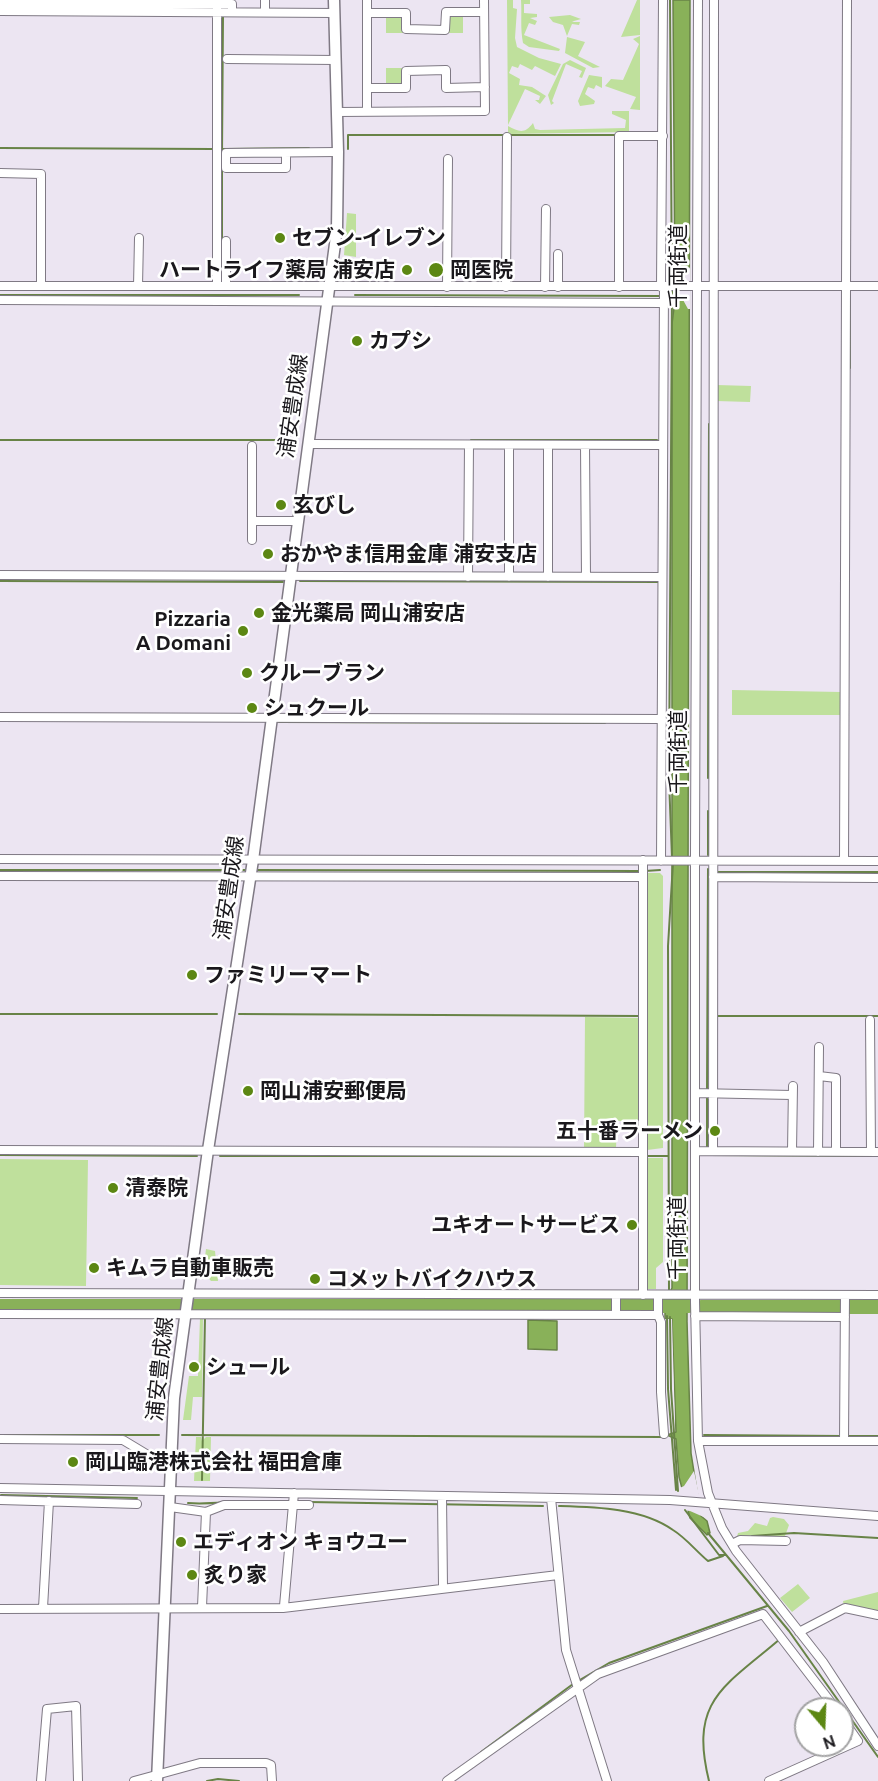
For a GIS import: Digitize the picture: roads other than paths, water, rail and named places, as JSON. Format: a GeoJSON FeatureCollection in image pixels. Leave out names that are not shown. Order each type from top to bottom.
{"type":"FeatureCollection","features":[{"type":"Feature","properties":{"kind":"main road","name":"浦安豊成線"},"geometry":{"type":"LineString","coordinates":[[157,1777],[174,1398],[208,1150],[252,869],[337,229],[338,152],[334,0]]}},
{"type":"Feature","properties":{"kind":"street"},"geometry":{"type":"LineString","coordinates":[[265,0],[265,12]]}},
{"type":"Feature","properties":{"kind":"street"},"geometry":{"type":"LineString","coordinates":[[367,0],[367,112]]}},
{"type":"Feature","properties":{"kind":"street"},"geometry":{"type":"LineString","coordinates":[[337,112],[485,111],[484,0]]}},
{"type":"Feature","properties":{"kind":"street"},"geometry":{"type":"LineString","coordinates":[[663,0],[665,287],[662,445],[662,719],[666,861]]}},
{"type":"Feature","properties":{"kind":"street","name":"千両街道"},"geometry":{"type":"LineString","coordinates":[[698,0],[693,287],[696,332],[697,467],[696,723],[692,861],[696,1151],[691,1295],[695,1317],[698,1441],[703,1475],[711,1503],[732,1544],[776,1606],[823,1662],[878,1746]]}},
{"type":"Feature","properties":{"kind":"street"},"geometry":{"type":"LineString","coordinates":[[713,1151],[709,1093],[713,870],[710,724],[710,467],[713,418],[713,286],[710,158],[711,42],[714,0]]}},
{"type":"Feature","properties":{"kind":"street"},"geometry":{"type":"LineString","coordinates":[[844,861],[849,286],[847,0]]}},
{"type":"Feature","properties":{"kind":"street"},"geometry":{"type":"LineString","coordinates":[[0,4],[221,8],[265,12],[334,13]]}},
{"type":"Feature","properties":{"kind":"street"},"geometry":{"type":"LineString","coordinates":[[0,11],[221,8]]}},
{"type":"Feature","properties":{"kind":"street"},"geometry":{"type":"LineString","coordinates":[[221,8],[222,286]]}},
{"type":"Feature","properties":{"kind":"street"},"geometry":{"type":"LineString","coordinates":[[367,13],[406,13],[406,29],[445,30],[446,12],[484,12]]}},
{"type":"Feature","properties":{"kind":"street"},"geometry":{"type":"LineString","coordinates":[[698,42],[711,42]]}},
{"type":"Feature","properties":{"kind":"street"},"geometry":{"type":"LineString","coordinates":[[227,59],[336,60]]}},
{"type":"Feature","properties":{"kind":"street"},"geometry":{"type":"LineString","coordinates":[[367,88],[406,88],[406,71],[446,70],[446,88],[485,87]]}},
{"type":"Feature","properties":{"kind":"street"},"geometry":{"type":"LineString","coordinates":[[698,98],[711,98]]}},
{"type":"Feature","properties":{"kind":"street"},"geometry":{"type":"LineString","coordinates":[[619,287],[619,136],[663,136]]}},
{"type":"Feature","properties":{"kind":"street"},"geometry":{"type":"LineString","coordinates":[[507,137],[507,287]]}},
{"type":"Feature","properties":{"kind":"street"},"geometry":{"type":"LineString","coordinates":[[286,154],[286,168],[226,168],[226,153],[338,152]]}},
{"type":"Feature","properties":{"kind":"street"},"geometry":{"type":"LineString","coordinates":[[697,158],[710,158]]}},
{"type":"Feature","properties":{"kind":"street"},"geometry":{"type":"LineString","coordinates":[[447,287],[448,159]]}},
{"type":"Feature","properties":{"kind":"street"},"geometry":{"type":"LineString","coordinates":[[0,173],[42,174],[41,286]]}},
{"type":"Feature","properties":{"kind":"street"},"geometry":{"type":"LineString","coordinates":[[545,287],[546,209]]}},
{"type":"Feature","properties":{"kind":"street"},"geometry":{"type":"LineString","coordinates":[[138,286],[139,238]]}},
{"type":"Feature","properties":{"kind":"street"},"geometry":{"type":"LineString","coordinates":[[222,286],[226,241]]}},
{"type":"Feature","properties":{"kind":"street"},"geometry":{"type":"LineString","coordinates":[[558,254],[558,287]]}},
{"type":"Feature","properties":{"kind":"street"},"geometry":{"type":"LineString","coordinates":[[0,286],[138,286],[194,294],[222,286],[257,295],[330,287],[447,287],[485,295],[507,287],[878,286]]}},
{"type":"Feature","properties":{"kind":"street"},"geometry":{"type":"LineString","coordinates":[[0,300],[194,294],[257,295],[328,303],[485,295],[663,303]]}},
{"type":"Feature","properties":{"kind":"street"},"geometry":{"type":"LineString","coordinates":[[696,332],[713,333]]}},
{"type":"Feature","properties":{"kind":"street"},"geometry":{"type":"LineString","coordinates":[[696,419],[713,418]]}},
{"type":"Feature","properties":{"kind":"street"},"geometry":{"type":"LineString","coordinates":[[308,444],[662,445]]}},
{"type":"Feature","properties":{"kind":"street"},"geometry":{"type":"LineString","coordinates":[[468,577],[469,445]]}},
{"type":"Feature","properties":{"kind":"street"},"geometry":{"type":"LineString","coordinates":[[509,445],[509,577]]}},
{"type":"Feature","properties":{"kind":"street"},"geometry":{"type":"LineString","coordinates":[[548,445],[548,577]]}},
{"type":"Feature","properties":{"kind":"street"},"geometry":{"type":"LineString","coordinates":[[585,445],[586,577]]}},
{"type":"Feature","properties":{"kind":"street"},"geometry":{"type":"LineString","coordinates":[[252,446],[252,540]]}},
{"type":"Feature","properties":{"kind":"street"},"geometry":{"type":"LineString","coordinates":[[697,467],[710,467]]}},
{"type":"Feature","properties":{"kind":"street"},"geometry":{"type":"LineString","coordinates":[[252,521],[297,520]]}},
{"type":"Feature","properties":{"kind":"street"},"geometry":{"type":"LineString","coordinates":[[697,535],[710,535]]}},
{"type":"Feature","properties":{"kind":"street"},"geometry":{"type":"LineString","coordinates":[[0,575],[662,577]]}},
{"type":"Feature","properties":{"kind":"street"},"geometry":{"type":"LineString","coordinates":[[0,717],[662,719]]}},
{"type":"Feature","properties":{"kind":"street"},"geometry":{"type":"LineString","coordinates":[[696,723],[710,724]]}},
{"type":"Feature","properties":{"kind":"street"},"geometry":{"type":"LineString","coordinates":[[0,859],[252,869],[643,870]]}},
{"type":"Feature","properties":{"kind":"street"},"geometry":{"type":"LineString","coordinates":[[0,876],[252,869],[643,870],[666,861],[692,861],[713,870],[878,878]]}},
{"type":"Feature","properties":{"kind":"street"},"geometry":{"type":"LineString","coordinates":[[713,870],[844,861],[878,861]]}},
{"type":"Feature","properties":{"kind":"street"},"geometry":{"type":"LineString","coordinates":[[643,870],[643,1295]]}},
{"type":"Feature","properties":{"kind":"street"},"geometry":{"type":"LineString","coordinates":[[696,1151],[874,1152],[870,1020]]}},
{"type":"Feature","properties":{"kind":"street"},"geometry":{"type":"LineString","coordinates":[[818,1152],[819,1047]]}},
{"type":"Feature","properties":{"kind":"street"},"geometry":{"type":"LineString","coordinates":[[819,1076],[836,1078],[836,1152]]}},
{"type":"Feature","properties":{"kind":"street"},"geometry":{"type":"LineString","coordinates":[[695,1093],[793,1090],[792,1151]]}},
{"type":"Feature","properties":{"kind":"street"},"geometry":{"type":"LineString","coordinates":[[0,1150],[642,1155]]}},
{"type":"Feature","properties":{"kind":"street"},"geometry":{"type":"LineString","coordinates":[[0,1293],[186,1305],[616,1313],[691,1295],[845,1306]]}},
{"type":"Feature","properties":{"kind":"street"},"geometry":{"type":"LineString","coordinates":[[0,1314],[186,1305],[616,1298],[643,1295],[659,1303]]}},
{"type":"Feature","properties":{"kind":"street"},"geometry":{"type":"LineString","coordinates":[[695,1317],[845,1306],[878,1295]]}},
{"type":"Feature","properties":{"kind":"street"},"geometry":{"type":"LineString","coordinates":[[616,1298],[616,1313]]}},
{"type":"Feature","properties":{"kind":"street"},"geometry":{"type":"LineString","coordinates":[[659,1303],[662,1322],[661,1392],[664,1434]]}},
{"type":"Feature","properties":{"kind":"street"},"geometry":{"type":"LineString","coordinates":[[844,1437],[845,1306]]}},
{"type":"Feature","properties":{"kind":"street"},"geometry":{"type":"LineString","coordinates":[[698,1441],[844,1437],[878,1441]]}},
{"type":"Feature","properties":{"kind":"street"},"geometry":{"type":"LineString","coordinates":[[0,1439],[123,1440],[171,1469]]}},
{"type":"Feature","properties":{"kind":"street"},"geometry":{"type":"LineString","coordinates":[[0,1488],[294,1493],[442,1501],[551,1498],[674,1500],[878,1516]]}},
{"type":"Feature","properties":{"kind":"street"},"geometry":{"type":"LineString","coordinates":[[284,1606],[294,1493]]}},
{"type":"Feature","properties":{"kind":"street"},"geometry":{"type":"LineString","coordinates":[[551,1498],[566,1650],[607,1781]]}},
{"type":"Feature","properties":{"kind":"street"},"geometry":{"type":"LineString","coordinates":[[0,1500],[137,1504]]}},
{"type":"Feature","properties":{"kind":"street"},"geometry":{"type":"LineString","coordinates":[[442,1501],[443,1587]]}},
{"type":"Feature","properties":{"kind":"street"},"geometry":{"type":"LineString","coordinates":[[43,1608],[49,1502]]}},
{"type":"Feature","properties":{"kind":"street"},"geometry":{"type":"LineString","coordinates":[[170,1507],[206,1512],[224,1505],[309,1505]]}},
{"type":"Feature","properties":{"kind":"street"},"geometry":{"type":"LineString","coordinates":[[202,1607],[206,1512]]}},
{"type":"Feature","properties":{"kind":"street"},"geometry":{"type":"LineString","coordinates":[[732,1544],[740,1540],[786,1541]]}},
{"type":"Feature","properties":{"kind":"street"},"geometry":{"type":"LineString","coordinates":[[0,1609],[308,1606],[443,1587],[558,1575]]}},
{"type":"Feature","properties":{"kind":"street"},"geometry":{"type":"LineString","coordinates":[[447,1781],[576,1684],[615,1666],[765,1615],[776,1606]]}},
{"type":"Feature","properties":{"kind":"street"},"geometry":{"type":"LineString","coordinates":[[799,1632],[845,1608],[878,1615]]}},
{"type":"Feature","properties":{"kind":"street"},"geometry":{"type":"LineString","coordinates":[[765,1615],[827,1697]]}},
{"type":"Feature","properties":{"kind":"street"},"geometry":{"type":"LineString","coordinates":[[41,1781],[47,1709],[76,1706],[78,1781]]}},
{"type":"Feature","properties":{"kind":"street"},"geometry":{"type":"LineString","coordinates":[[769,1781],[822,1757]]}},
{"type":"Feature","properties":{"kind":"street"},"geometry":{"type":"LineString","coordinates":[[134,1781],[157,1777],[200,1763],[266,1763],[271,1765],[272,1781]]}},
{"type":"Feature","properties":{"kind":"waterway"},"geometry":{"type":"LineString","coordinates":[[670,0],[672,297],[669,779],[672,858]]}},
{"type":"Feature","properties":{"kind":"waterway"},"geometry":{"type":"LineString","coordinates":[[222,154],[223,15]]}},
{"type":"Feature","properties":{"kind":"waterway"},"geometry":{"type":"LineString","coordinates":[[710,36],[710,48]]}},
{"type":"Feature","properties":{"kind":"waterway"},"geometry":{"type":"LineString","coordinates":[[710,92],[711,104]]}},
{"type":"Feature","properties":{"kind":"waterway"},"geometry":{"type":"LineString","coordinates":[[348,149],[348,135],[504,135]]}},
{"type":"Feature","properties":{"kind":"waterway"},"geometry":{"type":"LineString","coordinates":[[510,135],[615,135]]}},
{"type":"Feature","properties":{"kind":"waterway"},"geometry":{"type":"LineString","coordinates":[[0,148],[213,149]]}},
{"type":"Feature","properties":{"kind":"waterway"},"geometry":{"type":"LineString","coordinates":[[222,149],[309,148]]}},
{"type":"Feature","properties":{"kind":"waterway"},"geometry":{"type":"LineString","coordinates":[[710,163],[711,151]]}},
{"type":"Feature","properties":{"kind":"waterway"},"geometry":{"type":"LineString","coordinates":[[222,168],[222,241]]}},
{"type":"Feature","properties":{"kind":"waterway"},"geometry":{"type":"LineString","coordinates":[[850,257],[850,368]]}},
{"type":"Feature","properties":{"kind":"waterway"},"geometry":{"type":"LineString","coordinates":[[0,295],[299,295]]}},
{"type":"Feature","properties":{"kind":"waterway"},"geometry":{"type":"LineString","coordinates":[[355,295],[661,296]]}},
{"type":"Feature","properties":{"kind":"waterway"},"geometry":{"type":"LineString","coordinates":[[708,778],[709,424]]}},
{"type":"Feature","properties":{"kind":"waterway"},"geometry":{"type":"LineString","coordinates":[[0,440],[296,440]]}},
{"type":"Feature","properties":{"kind":"waterway"},"geometry":{"type":"LineString","coordinates":[[471,440],[657,440]]}},
{"type":"Feature","properties":{"kind":"waterway"},"geometry":{"type":"LineString","coordinates":[[0,581],[283,582]]}},
{"type":"Feature","properties":{"kind":"waterway"},"geometry":{"type":"LineString","coordinates":[[300,581],[660,582]]}},
{"type":"Feature","properties":{"kind":"waterway"},"geometry":{"type":"LineString","coordinates":[[0,721],[49,721]]}},
{"type":"Feature","properties":{"kind":"waterway"},"geometry":{"type":"LineString","coordinates":[[279,722],[605,723]]}},
{"type":"Feature","properties":{"kind":"waterway"},"geometry":{"type":"LineString","coordinates":[[708,811],[708,855]]}},
{"type":"Feature","properties":{"kind":"waterway"},"geometry":{"type":"LineString","coordinates":[[669,1292],[668,946],[673,863]]}},
{"type":"Feature","properties":{"kind":"waterway"},"geometry":{"type":"LineString","coordinates":[[707,1090],[708,869]]}},
{"type":"Feature","properties":{"kind":"waterway"},"geometry":{"type":"LineString","coordinates":[[0,870],[249,870]]}},
{"type":"Feature","properties":{"kind":"waterway"},"geometry":{"type":"LineString","coordinates":[[255,870],[639,871]]}},
{"type":"Feature","properties":{"kind":"waterway"},"geometry":{"type":"LineString","coordinates":[[645,871],[660,870]]}},
{"type":"Feature","properties":{"kind":"waterway"},"geometry":{"type":"LineString","coordinates":[[716,872],[878,872]]}},
{"type":"Feature","properties":{"kind":"waterway"},"geometry":{"type":"LineString","coordinates":[[0,1014],[217,1014]]}},
{"type":"Feature","properties":{"kind":"waterway"},"geometry":{"type":"LineString","coordinates":[[239,1014],[640,1016]]}},
{"type":"Feature","properties":{"kind":"waterway"},"geometry":{"type":"LineString","coordinates":[[716,1016],[878,1016]]}},
{"type":"Feature","properties":{"kind":"waterway"},"geometry":{"type":"LineString","coordinates":[[707,1096],[707,1147]]}},
{"type":"Feature","properties":{"kind":"waterway"},"geometry":{"type":"LineString","coordinates":[[0,1155],[197,1156]]}},
{"type":"Feature","properties":{"kind":"waterway"},"geometry":{"type":"LineString","coordinates":[[708,1155],[878,1156]]}},
{"type":"Feature","properties":{"kind":"waterway"},"geometry":{"type":"LineString","coordinates":[[220,1156],[668,1156]]}},
{"type":"Feature","properties":{"kind":"waterway"},"geometry":{"type":"LineString","coordinates":[[0,1306],[689,1306]]}},
{"type":"Feature","properties":{"kind":"waterway"},"geometry":{"type":"LineString","coordinates":[[701,1307],[878,1307]]}},
{"type":"Feature","properties":{"kind":"waterway"},"geometry":{"type":"LineString","coordinates":[[667,1316],[668,1389],[676,1490]]}},
{"type":"Feature","properties":{"kind":"waterway"},"geometry":{"type":"LineString","coordinates":[[202,1480],[205,1317]]}},
{"type":"Feature","properties":{"kind":"waterway"},"geometry":{"type":"LineString","coordinates":[[670,1317],[671,1389],[678,1491]]}},
{"type":"Feature","properties":{"kind":"waterway"},"geometry":{"type":"LineString","coordinates":[[0,1435],[159,1435]]}},
{"type":"Feature","properties":{"kind":"waterway"},"geometry":{"type":"LineString","coordinates":[[182,1435],[661,1437]]}},
{"type":"Feature","properties":{"kind":"waterway"},"geometry":{"type":"LineString","coordinates":[[704,1435],[842,1436]]}},
{"type":"Feature","properties":{"kind":"waterway"},"geometry":{"type":"LineString","coordinates":[[848,1436],[878,1436]]}},
{"type":"Feature","properties":{"kind":"waterway"},"geometry":{"type":"LineString","coordinates":[[1,1495],[137,1498]]}},
{"type":"Feature","properties":{"kind":"waterway"},"geometry":{"type":"LineString","coordinates":[[188,1503],[249,1501]]}},
{"type":"Feature","properties":{"kind":"waterway"},"geometry":{"type":"LineString","coordinates":[[309,1502],[543,1506]]}},
{"type":"Feature","properties":{"kind":"waterway"},"geometry":{"type":"LineString","coordinates":[[559,1506],[618,1510],[647,1517],[678,1533],[708,1561],[723,1556]]}},
{"type":"Feature","properties":{"kind":"waterway"},"geometry":{"type":"LineString","coordinates":[[685,1510],[719,1555],[725,1555]]}},
{"type":"Feature","properties":{"kind":"waterway"},"geometry":{"type":"LineString","coordinates":[[708,1533],[789,1631],[878,1757]]}},
{"type":"Feature","properties":{"kind":"waterway"},"geometry":{"type":"LineString","coordinates":[[752,1536],[794,1533],[878,1538]]}},
{"type":"Feature","properties":{"kind":"waterway"},"geometry":{"type":"LineString","coordinates":[[578,1681],[609,1663],[767,1606]]}},
{"type":"Feature","properties":{"kind":"waterway"},"geometry":{"type":"LineString","coordinates":[[709,1781],[704,1754],[704,1731],[708,1713],[716,1698],[728,1684],[780,1639]]}},
{"type":"Feature","properties":{"kind":"waterway"},"geometry":{"type":"LineString","coordinates":[[481,1752],[573,1684]]}},
{"type":"Feature","properties":{"kind":"waterway"},"geometry":{"type":"LineString","coordinates":[[207,1781],[218,1779],[239,1781]]}},
{"type":"Feature","properties":{"kind":"place","name":"セブン-イレブン"},"geometry":{"type":"Point","coordinates":[280,238]}},
{"type":"Feature","properties":{"kind":"place","name":"ハートライフ薬局 浦安店"},"geometry":{"type":"Point","coordinates":[407,270]}},
{"type":"Feature","properties":{"kind":"place","name":"岡医院"},"geometry":{"type":"Point","coordinates":[436,270]}},
{"type":"Feature","properties":{"kind":"place","name":"カプシ"},"geometry":{"type":"Point","coordinates":[357,341]}},
{"type":"Feature","properties":{"kind":"place","name":"玄びし"},"geometry":{"type":"Point","coordinates":[281,505]}},
{"type":"Feature","properties":{"kind":"place","name":"おかやま信用金庫 浦安支店"},"geometry":{"type":"Point","coordinates":[268,554]}},
{"type":"Feature","properties":{"kind":"place","name":"金光薬局 岡山浦安店"},"geometry":{"type":"Point","coordinates":[259,613]}},
{"type":"Feature","properties":{"kind":"place","name":"Pizzaria A Domani"},"geometry":{"type":"Point","coordinates":[243,631]}},
{"type":"Feature","properties":{"kind":"place","name":"クルーブラン"},"geometry":{"type":"Point","coordinates":[247,673]}},
{"type":"Feature","properties":{"kind":"place","name":"シュクール"},"geometry":{"type":"Point","coordinates":[252,708]}},
{"type":"Feature","properties":{"kind":"place","name":"ファミリーマート"},"geometry":{"type":"Point","coordinates":[192,975]}},
{"type":"Feature","properties":{"kind":"place","name":"岡山浦安郵便局"},"geometry":{"type":"Point","coordinates":[248,1091]}},
{"type":"Feature","properties":{"kind":"place","name":"五十番ラーメン"},"geometry":{"type":"Point","coordinates":[715,1131]}},
{"type":"Feature","properties":{"kind":"place","name":"清泰院"},"geometry":{"type":"Point","coordinates":[113,1188]}},
{"type":"Feature","properties":{"kind":"place","name":"ユキオートサービス"},"geometry":{"type":"Point","coordinates":[632,1225]}},
{"type":"Feature","properties":{"kind":"place","name":"キムラ自動車販売"},"geometry":{"type":"Point","coordinates":[94,1268]}},
{"type":"Feature","properties":{"kind":"place","name":"コメットバイクハウス"},"geometry":{"type":"Point","coordinates":[315,1279]}},
{"type":"Feature","properties":{"kind":"place","name":"シュール"},"geometry":{"type":"Point","coordinates":[194,1367]}},
{"type":"Feature","properties":{"kind":"place","name":"岡山臨港株式会社 福田倉庫"},"geometry":{"type":"Point","coordinates":[73,1462]}},
{"type":"Feature","properties":{"kind":"place","name":"エディオン キョウユー"},"geometry":{"type":"Point","coordinates":[181,1542]}},
{"type":"Feature","properties":{"kind":"place","name":"炙り家"},"geometry":{"type":"Point","coordinates":[192,1575]}}]}
